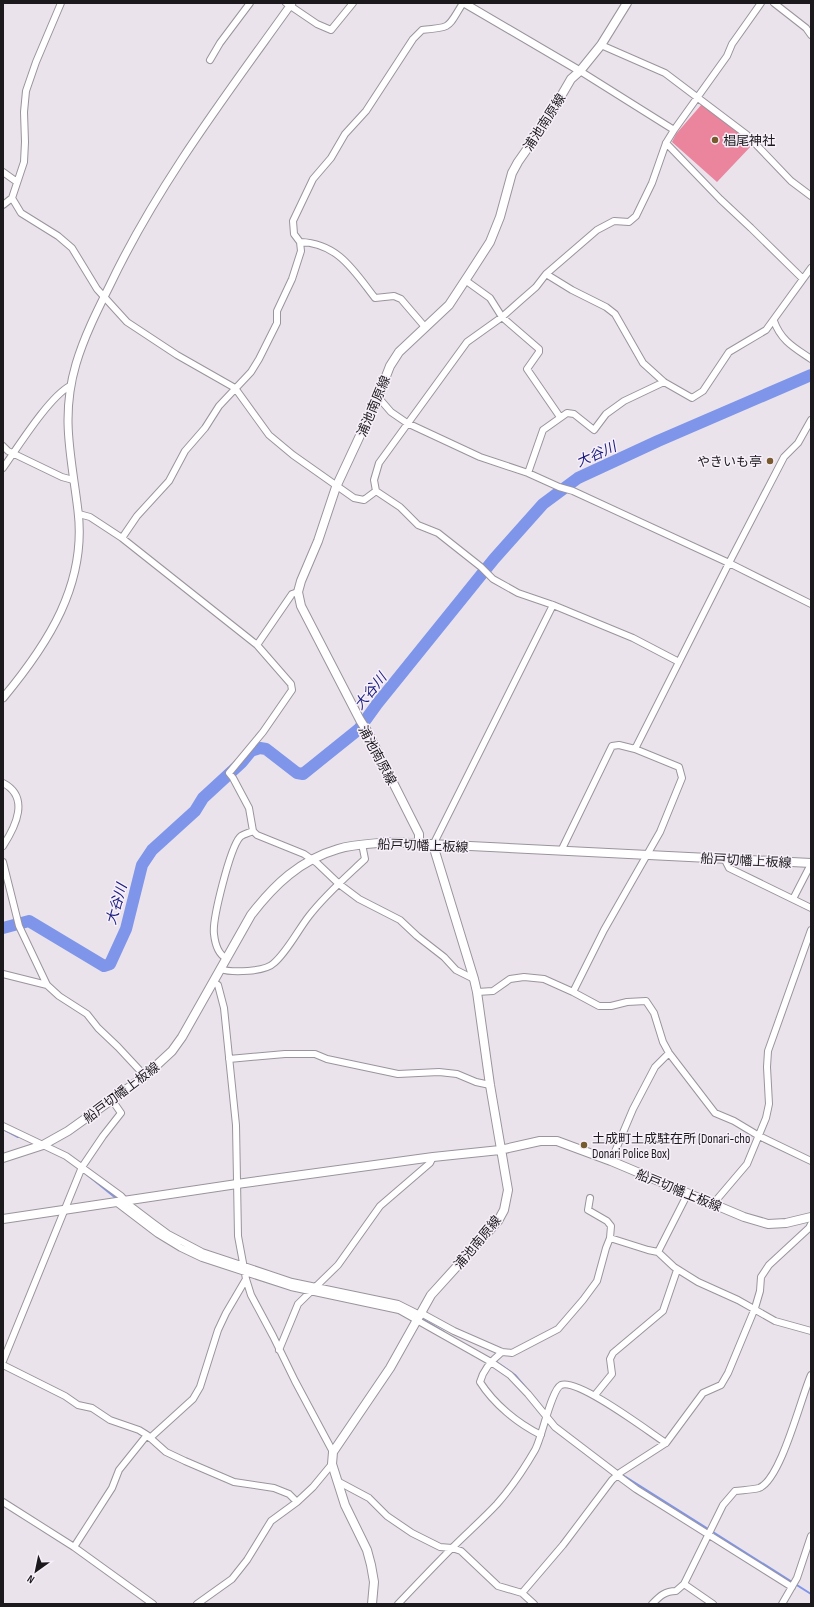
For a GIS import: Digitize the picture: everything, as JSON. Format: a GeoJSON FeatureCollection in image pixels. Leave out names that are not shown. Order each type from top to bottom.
{"type":"FeatureCollection","features":[{"type":"Feature","properties":{"kind":"main road","name":"浦池南原線"},"geometry":{"type":"LineString","coordinates":[[419,843],[419,834],[301,606],[298,592],[301,581],[318,541],[336,487],[378,398],[390,366],[399,352],[449,305],[466,280],[490,242],[500,217],[512,174],[518,162],[546,122],[571,79],[580,71],[600,45],[627,3]]}},
{"type":"Feature","properties":{"kind":"main road","name":"船戸切幡上板線"},"geometry":{"type":"LineString","coordinates":[[3,1158],[43,1145],[68,1132],[145,1076],[172,1051],[182,1037],[251,915],[263,898],[276,885],[312,860],[338,849],[362,844],[390,842],[724,858],[811,864]]}},
{"type":"Feature","properties":{"kind":"main road","name":"浦池南原線"},"geometry":{"type":"LineString","coordinates":[[333,1452],[380,1385],[431,1295],[498,1221],[504,1210],[508,1190],[500,1150],[477,992],[433,845]]}},
{"type":"Feature","properties":{"kind":"main road","name":"船戸切幡上板線"},"geometry":{"type":"LineString","coordinates":[[3,1219],[237,1184],[433,1157],[500,1150],[540,1141],[556,1141],[688,1193],[744,1217],[768,1224],[786,1223],[811,1217]]}},
{"type":"Feature","properties":{"kind":"main road"},"geometry":{"type":"LineString","coordinates":[[333,1452],[332,1464],[339,1482],[345,1505],[369,1557],[374,1582],[372,1604]]}},
{"type":"Feature","properties":{"kind":"street"},"geometry":{"type":"LineString","coordinates":[[3,205],[12,198],[24,162],[24,112],[26,91],[36,62],[61,3]]}},
{"type":"Feature","properties":{"kind":"street"},"geometry":{"type":"LineString","coordinates":[[210,60],[220,43],[250,3]]}},
{"type":"Feature","properties":{"kind":"street"},"geometry":{"type":"LineString","coordinates":[[4,694],[27,668],[67,602],[74,580],[78,559],[79,514],[69,450],[68,427],[70,386],[76,362],[104,297],[140,227],[178,165],[290,4],[317,24],[331,30],[352,3]]}},
{"type":"Feature","properties":{"kind":"street"},"geometry":{"type":"LineString","coordinates":[[122,538],[137,516],[168,481],[184,451],[205,428],[219,406],[251,372],[272,336],[277,323],[277,311],[292,280],[300,251],[300,242],[294,234],[292,221],[313,179],[331,158],[345,134],[366,111],[413,39],[422,30],[443,28],[450,24],[463,3],[580,71],[674,130]]}},
{"type":"Feature","properties":{"kind":"street"},"geometry":{"type":"LineString","coordinates":[[679,662],[633,638],[553,605],[518,593],[487,574],[481,567],[438,533],[418,525],[400,507],[376,491],[374,480],[379,463],[467,342],[502,317],[536,287],[546,274],[597,230],[614,221],[629,222],[636,216],[652,182],[666,143],[727,56],[732,44],[761,3]]}},
{"type":"Feature","properties":{"kind":"street"},"geometry":{"type":"LineString","coordinates":[[774,3],[806,28],[811,35]]}},
{"type":"Feature","properties":{"kind":"street"},"geometry":{"type":"LineString","coordinates":[[600,45],[665,73],[747,135],[791,181],[811,196]]}},
{"type":"Feature","properties":{"kind":"street"},"geometry":{"type":"LineString","coordinates":[[666,143],[720,199],[803,279]]}},
{"type":"Feature","properties":{"kind":"street"},"geometry":{"type":"LineString","coordinates":[[3,172],[17,182]]}},
{"type":"Feature","properties":{"kind":"street"},"geometry":{"type":"LineString","coordinates":[[12,198],[21,213],[58,236],[72,248],[104,297],[127,322],[178,355],[235,388],[269,435],[336,487],[354,498],[364,500],[376,491]]}},
{"type":"Feature","properties":{"kind":"street"},"geometry":{"type":"LineString","coordinates":[[300,242],[308,242],[328,248],[339,254],[375,298],[394,296],[401,299],[425,327]]}},
{"type":"Feature","properties":{"kind":"street"},"geometry":{"type":"LineString","coordinates":[[546,274],[572,290],[606,307],[615,314],[643,364],[664,382],[692,398],[703,391],[729,352],[766,330],[811,268]]}},
{"type":"Feature","properties":{"kind":"street"},"geometry":{"type":"LineString","coordinates":[[466,280],[490,298],[502,317],[540,349],[540,352],[526,369],[560,417]]}},
{"type":"Feature","properties":{"kind":"street"},"geometry":{"type":"LineString","coordinates":[[774,321],[777,329],[785,340],[811,359]]}},
{"type":"Feature","properties":{"kind":"street"},"geometry":{"type":"LineString","coordinates":[[528,473],[543,430],[560,417],[566,413],[574,414],[594,430],[606,414],[624,401],[664,382]]}},
{"type":"Feature","properties":{"kind":"street"},"geometry":{"type":"LineString","coordinates":[[3,468],[49,405],[63,390],[70,386]]}},
{"type":"Feature","properties":{"kind":"street"},"geometry":{"type":"LineString","coordinates":[[378,398],[391,412],[407,423],[480,457],[528,473],[559,487],[573,491],[729,563],[811,604]]}},
{"type":"Feature","properties":{"kind":"street"},"geometry":{"type":"LineString","coordinates":[[635,749],[784,457],[798,443],[811,420]]}},
{"type":"Feature","properties":{"kind":"street"},"geometry":{"type":"LineString","coordinates":[[3,446],[13,454],[62,477],[73,480]]}},
{"type":"Feature","properties":{"kind":"street"},"geometry":{"type":"LineString","coordinates":[[79,514],[90,517],[122,538],[257,645],[291,684],[292,690],[263,732],[229,773],[249,808],[253,831],[257,835],[268,840],[304,854],[358,899],[400,920],[417,936],[444,957],[456,970],[474,979]]}},
{"type":"Feature","properties":{"kind":"street"},"geometry":{"type":"LineString","coordinates":[[257,645],[292,594],[298,592]]}},
{"type":"Feature","properties":{"kind":"street"},"geometry":{"type":"LineString","coordinates":[[433,845],[553,605]]}},
{"type":"Feature","properties":{"kind":"street"},"geometry":{"type":"LineString","coordinates":[[561,851],[612,746],[619,745],[635,749],[679,767],[682,778],[660,832],[604,930],[573,992]]}},
{"type":"Feature","properties":{"kind":"street"},"geometry":{"type":"LineString","coordinates":[[3,783],[15,792],[19,802],[14,826],[3,846]]}},
{"type":"Feature","properties":{"kind":"street"},"geometry":{"type":"LineString","coordinates":[[226,958],[222,956],[215,943],[214,933],[222,884],[234,846],[240,836],[253,831]]}},
{"type":"Feature","properties":{"kind":"street"},"geometry":{"type":"LineString","coordinates":[[220,969],[225,971],[236,971],[262,969],[274,963],[309,915],[365,859],[362,844]]}},
{"type":"Feature","properties":{"kind":"street"},"geometry":{"type":"LineString","coordinates":[[724,858],[729,868],[811,908]]}},
{"type":"Feature","properties":{"kind":"street"},"geometry":{"type":"LineString","coordinates":[[3,862],[19,925],[47,985],[59,996],[86,1014],[145,1076]]}},
{"type":"Feature","properties":{"kind":"street"},"geometry":{"type":"LineString","coordinates":[[793,899],[811,864]]}},
{"type":"Feature","properties":{"kind":"street"},"geometry":{"type":"LineString","coordinates":[[713,1204],[748,1164],[766,1118],[769,1104],[766,1067],[768,1051],[811,930]]}},
{"type":"Feature","properties":{"kind":"street"},"geometry":{"type":"LineString","coordinates":[[3,974],[47,985]]}},
{"type":"Feature","properties":{"kind":"street"},"geometry":{"type":"LineString","coordinates":[[477,992],[492,991],[510,979],[524,977],[544,979],[599,1006],[611,1006],[626,1002],[646,1001],[654,1013],[663,1042],[669,1054],[716,1113],[811,1161]]}},
{"type":"Feature","properties":{"kind":"street"},"geometry":{"type":"LineString","coordinates":[[213,982],[218,985],[224,1008],[236,1125],[238,1236],[245,1272],[251,1295],[333,1452]]}},
{"type":"Feature","properties":{"kind":"street"},"geometry":{"type":"LineString","coordinates":[[229,1060],[285,1054],[315,1054],[327,1059],[398,1074],[440,1072],[456,1074],[476,1082],[490,1085]]}},
{"type":"Feature","properties":{"kind":"street"},"geometry":{"type":"LineString","coordinates":[[611,1162],[633,1109],[655,1067],[669,1054]]}},
{"type":"Feature","properties":{"kind":"street"},"geometry":{"type":"LineString","coordinates":[[3,1361],[82,1169],[103,1136],[122,1113],[112,1100]]}},
{"type":"Feature","properties":{"kind":"street"},"geometry":{"type":"LineString","coordinates":[[3,1126],[66,1156],[158,1234],[181,1248],[202,1258],[245,1272],[389,1307],[419,1316],[502,1352],[512,1353],[558,1329],[597,1281],[610,1238],[611,1226],[607,1220],[588,1210],[590,1198]]}},
{"type":"Feature","properties":{"kind":"street"},"geometry":{"type":"LineString","coordinates":[[279,1350],[298,1304],[338,1265],[380,1206],[430,1163],[433,1157]]}},
{"type":"Feature","properties":{"kind":"street"},"geometry":{"type":"LineString","coordinates":[[658,1252],[688,1193]]}},
{"type":"Feature","properties":{"kind":"street"},"geometry":{"type":"LineString","coordinates":[[120,1201],[190,1246],[245,1272]]}},
{"type":"Feature","properties":{"kind":"street"},"geometry":{"type":"LineString","coordinates":[[522,1593],[564,1545],[605,1489],[619,1474],[666,1443],[704,1393],[721,1384],[728,1373],[755,1308],[761,1277],[769,1265],[809,1228],[811,1224]]}},
{"type":"Feature","properties":{"kind":"street"},"geometry":{"type":"LineString","coordinates":[[610,1238],[658,1252],[677,1270],[698,1282],[755,1308],[775,1321],[811,1331]]}},
{"type":"Feature","properties":{"kind":"street"},"geometry":{"type":"LineString","coordinates":[[595,1396],[612,1374],[610,1359],[613,1353],[663,1311],[677,1270]]}},
{"type":"Feature","properties":{"kind":"street"},"geometry":{"type":"LineString","coordinates":[[74,1547],[112,1488],[120,1470],[148,1437],[193,1399],[200,1387],[218,1330],[245,1272]]}},
{"type":"Feature","properties":{"kind":"street"},"geometry":{"type":"LineString","coordinates":[[419,1316],[492,1360],[518,1381],[547,1416],[568,1438],[619,1474],[793,1584]]}},
{"type":"Feature","properties":{"kind":"street"},"geometry":{"type":"LineString","coordinates":[[502,1352],[492,1360],[480,1382],[485,1390],[514,1418],[540,1435]]}},
{"type":"Feature","properties":{"kind":"street"},"geometry":{"type":"LineString","coordinates":[[3,1365],[58,1392],[78,1405],[92,1408],[110,1420],[139,1430],[166,1452],[185,1462],[234,1482],[274,1488],[289,1494],[298,1502]]}},
{"type":"Feature","properties":{"kind":"street"},"geometry":{"type":"LineString","coordinates":[[652,1604],[663,1593],[667,1591],[676,1591],[684,1584],[723,1505],[734,1491],[759,1488],[768,1482],[784,1452],[811,1374]]}},
{"type":"Feature","properties":{"kind":"street"},"geometry":{"type":"LineString","coordinates":[[398,1604],[497,1504],[526,1466],[537,1448],[556,1390],[562,1385],[570,1385],[595,1396],[666,1443]]}},
{"type":"Feature","properties":{"kind":"street"},"geometry":{"type":"LineString","coordinates":[[197,1604],[232,1579],[247,1560],[271,1521],[298,1502],[332,1464]]}},
{"type":"Feature","properties":{"kind":"street"},"geometry":{"type":"LineString","coordinates":[[339,1482],[369,1498],[387,1516],[412,1533],[440,1547],[452,1548],[461,1551],[498,1586],[522,1593],[534,1604]]}},
{"type":"Feature","properties":{"kind":"street"},"geometry":{"type":"LineString","coordinates":[[3,1502],[74,1547],[153,1604]]}},
{"type":"Feature","properties":{"kind":"street"},"geometry":{"type":"LineString","coordinates":[[782,1604],[793,1584],[811,1536]]}},
{"type":"Feature","properties":{"kind":"street"},"geometry":{"type":"LineString","coordinates":[[684,1584],[713,1604]]}},
{"type":"Feature","properties":{"kind":"shaded area"},"geometry":{"type":"Polygon","coordinates":[[[702,104],[753,144],[717,182],[672,142],[676,134],[702,104]]]}},
{"type":"Feature","properties":{"kind":"waterway","name":"大谷川"},"geometry":{"type":"LineString","coordinates":[[3,928],[29,921],[104,966],[110,964],[126,929],[142,865],[152,850],[195,811],[203,798],[242,762],[251,751],[260,748],[266,749],[297,773],[303,774],[359,729],[377,704],[494,559],[543,504],[578,478],[658,441],[811,375]]}},
{"type":"Feature","properties":{"kind":"waterway"},"geometry":{"type":"LineString","coordinates":[[3,1129],[18,1137]]}},
{"type":"Feature","properties":{"kind":"waterway"},"geometry":{"type":"LineString","coordinates":[[85,1173],[117,1199]]}},
{"type":"Feature","properties":{"kind":"waterway"},"geometry":{"type":"LineString","coordinates":[[424,1320],[444,1332]]}},
{"type":"Feature","properties":{"kind":"waterway"},"geometry":{"type":"LineString","coordinates":[[495,1361],[515,1375],[526,1388]]}},
{"type":"Feature","properties":{"kind":"waterway"},"geometry":{"type":"LineString","coordinates":[[621,1474],[811,1594]]}},
{"type":"Feature","properties":{"kind":"place","name":"椙尾神社"},"geometry":{"type":"Point","coordinates":[715,140]}},
{"type":"Feature","properties":{"kind":"place","name":"やきいも亭"},"geometry":{"type":"Point","coordinates":[770,461]}},
{"type":"Feature","properties":{"kind":"place","name":"土成町土成駐在所 (Donari-cho Donari Police Box)"},"geometry":{"type":"Point","coordinates":[584,1145]}}]}
